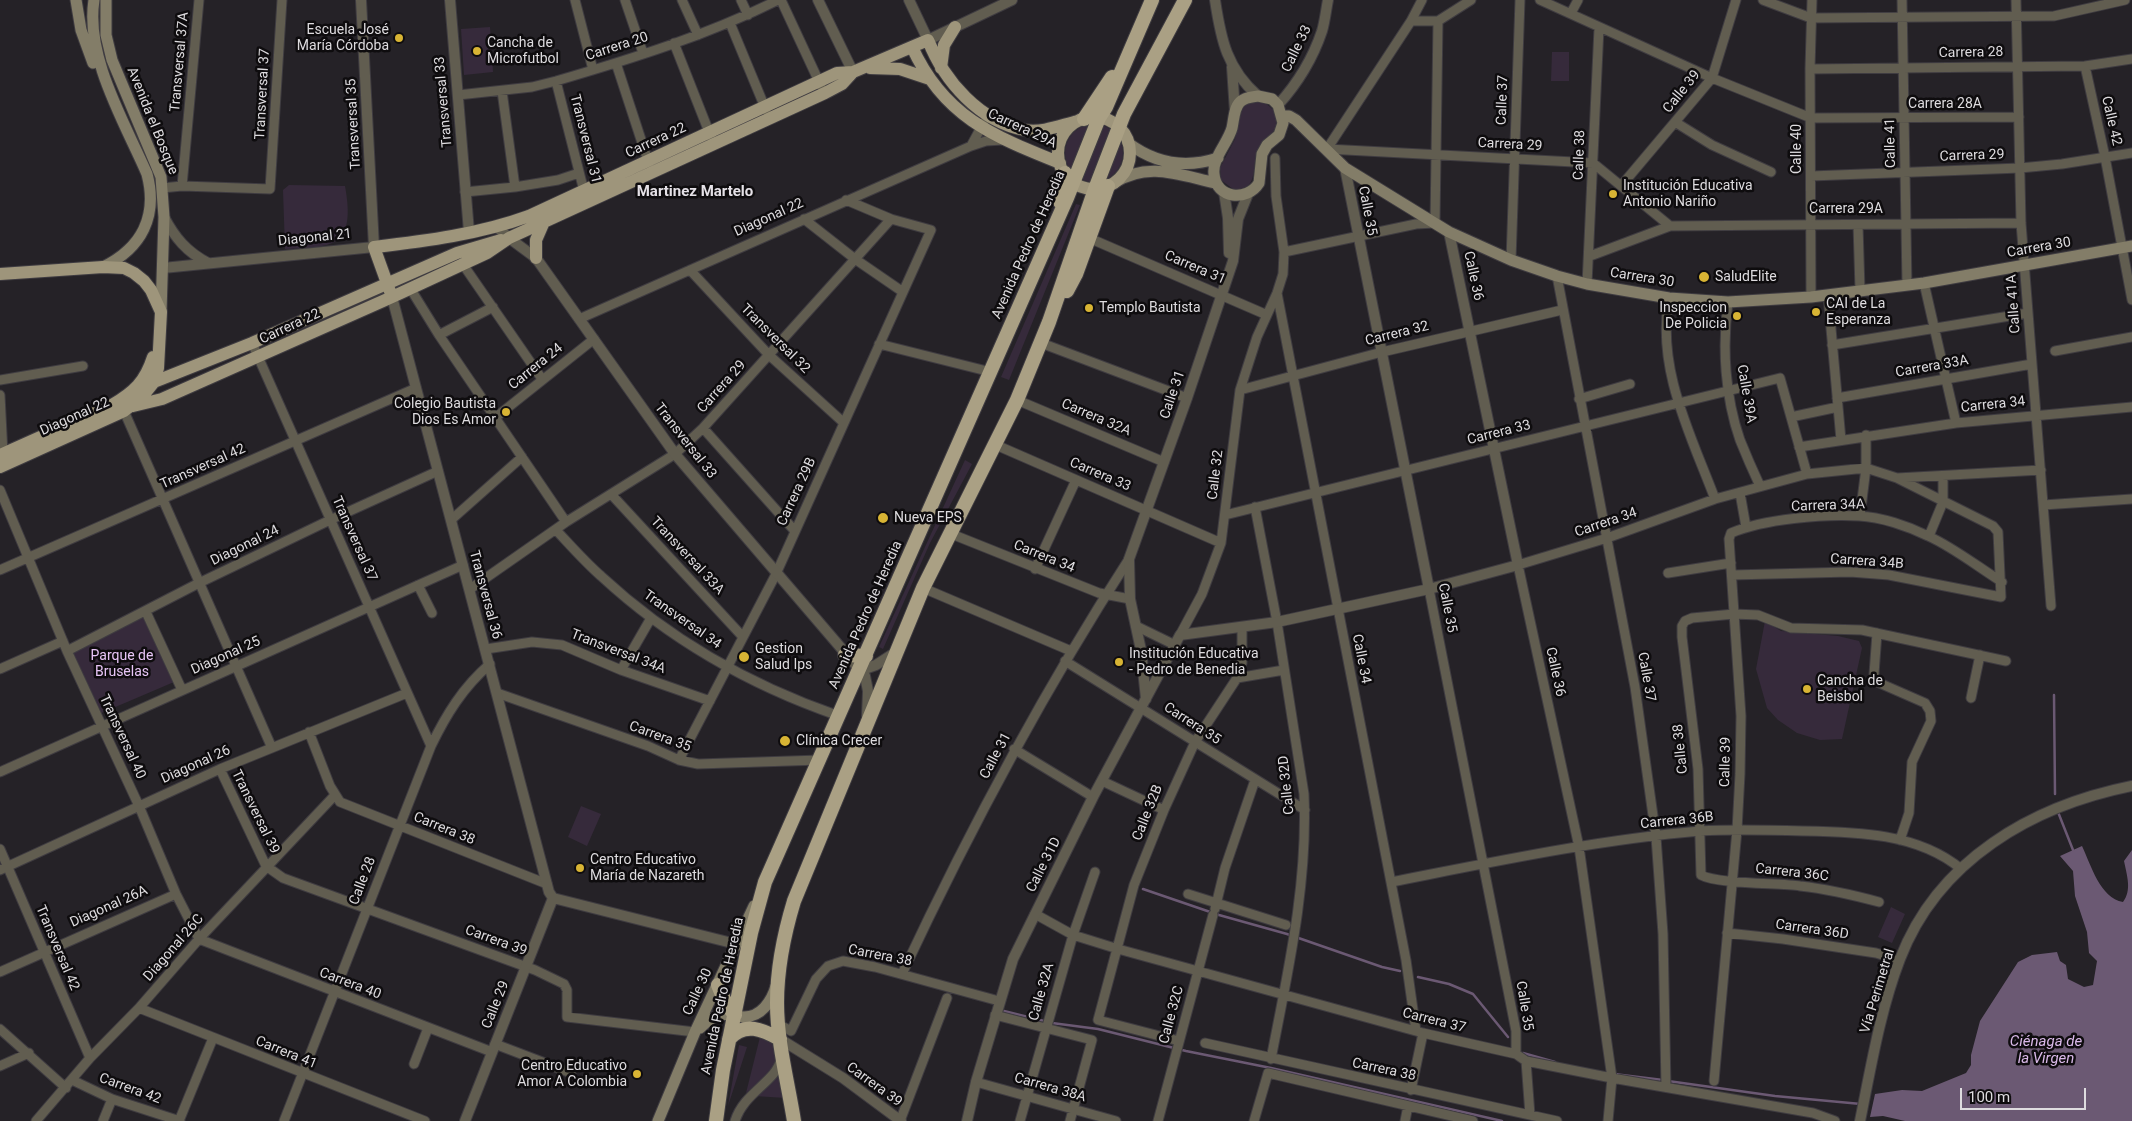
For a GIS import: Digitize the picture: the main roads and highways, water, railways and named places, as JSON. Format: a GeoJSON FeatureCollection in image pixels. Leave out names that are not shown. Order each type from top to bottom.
{"type":"FeatureCollection","features":[{"type":"Feature","properties":{"kind":"highway","name":"Avenida Pedro de Heredia"},"geometry":{"type":"LineString","coordinates":[[716,1121],[751,933],[765,882],[1058,219],[1066,173],[1106,106],[1152,0]]}},
{"type":"Feature","properties":{"kind":"highway"},"geometry":{"type":"LineString","coordinates":[[1049,322],[1076,274],[1090,238],[1130,117],[1153,60],[1184,0]]}},
{"type":"Feature","properties":{"kind":"highway"},"geometry":{"type":"LineString","coordinates":[[1081,120],[1130,51]]}},
{"type":"Feature","properties":{"kind":"highway"},"geometry":{"type":"LineString","coordinates":[[794,1121],[785,1041],[778,1024],[777,1004],[786,930],[794,901],[924,588],[949,533],[996,445],[1017,400],[1106,186]]}},
{"type":"Feature","properties":{"kind":"highway"},"geometry":{"type":"LineString","coordinates":[[846,655],[866,656]]}},
{"type":"Feature","properties":{"kind":"highway"},"geometry":{"type":"LineString","coordinates":[[718,985],[726,1004],[735,1015]]}},
{"type":"Feature","properties":{"kind":"highway"},"geometry":{"type":"LineString","coordinates":[[730,1039],[740,1031],[752,1028],[785,1041]]}},
{"type":"Feature","properties":{"kind":"main road"},"geometry":{"type":"LineString","coordinates":[[76,0],[85,43],[96,68],[110,90]]}},
{"type":"Feature","properties":{"kind":"main road","name":"Avenida el Bosque"},"geometry":{"type":"LineString","coordinates":[[94,0],[94,46],[110,90],[147,174],[151,194],[151,207],[145,226],[135,244],[115,261],[103,267]]}},
{"type":"Feature","properties":{"kind":"main road","name":"Avenida el Bosque"},"geometry":{"type":"LineString","coordinates":[[106,0],[106,35],[112,60],[158,166],[162,188],[164,217],[162,312],[158,343],[158,368],[154,382]]}},
{"type":"Feature","properties":{"kind":"main road"},"geometry":{"type":"LineString","coordinates":[[941,68],[944,45],[956,27]]}},
{"type":"Feature","properties":{"kind":"main road","name":"Carrera 29A"},"geometry":{"type":"LineString","coordinates":[[928,40],[941,68],[964,96],[988,114],[1026,130],[1050,128],[1081,120],[1099,118]]}},
{"type":"Feature","properties":{"kind":"main road","name":"Carrera 22"},"geometry":{"type":"LineString","coordinates":[[469,232],[496,226],[585,197],[823,88],[842,84],[853,72],[928,40]]}},
{"type":"Feature","properties":{"kind":"main road","name":"Carrera 29A"},"geometry":{"type":"LineString","coordinates":[[912,47],[930,79],[959,111],[981,128],[1066,173],[1080,186],[1106,186]]}},
{"type":"Feature","properties":{"kind":"main road","name":"Carrera 29A"},"geometry":{"type":"LineString","coordinates":[[853,72],[876,68],[900,69],[930,79]]}},
{"type":"Feature","properties":{"kind":"main road"},"geometry":{"type":"LineString","coordinates":[[1258,96],[1272,99],[1278,105],[1282,116],[1281,130],[1262,154],[1259,183],[1248,194],[1236,196],[1224,192],[1216,182],[1214,167],[1231,132],[1235,112],[1242,101],[1258,96]]}},
{"type":"Feature","properties":{"kind":"main road","name":"Carrera 30"},"geometry":{"type":"LineString","coordinates":[[1282,116],[1293,117],[1345,168],[1449,232],[1511,260],[1557,276],[1587,284],[1670,298],[1728,302],[1811,297],[1924,283],[2128,247]]}},
{"type":"Feature","properties":{"kind":"main road"},"geometry":{"type":"LineString","coordinates":[[1099,118],[1106,120],[1151,158],[1178,164],[1205,162],[1218,158]]}},
{"type":"Feature","properties":{"kind":"main road"},"geometry":{"type":"LineString","coordinates":[[1066,173],[1058,155],[1061,139],[1066,132],[1081,120]]}},
{"type":"Feature","properties":{"kind":"main road"},"geometry":{"type":"LineString","coordinates":[[1106,186],[1126,170],[1129,152],[1124,136]]}},
{"type":"Feature","properties":{"kind":"main road"},"geometry":{"type":"LineString","coordinates":[[1106,186],[1134,172],[1149,170],[1216,182]]}},
{"type":"Feature","properties":{"kind":"main road","name":"Carrera 22"},"geometry":{"type":"LineString","coordinates":[[154,382],[252,343],[387,284],[459,258],[487,253],[508,238],[543,224],[585,197]]}},
{"type":"Feature","properties":{"kind":"main road"},"geometry":{"type":"LineString","coordinates":[[536,258],[536,240],[543,224]]}},
{"type":"Feature","properties":{"kind":"main road"},"geometry":{"type":"LineString","coordinates":[[459,258],[469,232]]}},
{"type":"Feature","properties":{"kind":"main road","name":"Diagonal 21"},"geometry":{"type":"LineString","coordinates":[[387,284],[374,247],[420,242],[469,232]]}},
{"type":"Feature","properties":{"kind":"main road","name":"Carrera 22"},"geometry":{"type":"LineString","coordinates":[[128,409],[162,399],[259,358],[449,269],[459,258]]}},
{"type":"Feature","properties":{"kind":"main road"},"geometry":{"type":"LineString","coordinates":[[0,274],[103,267],[124,268],[134,273],[151,290],[162,312]]}},
{"type":"Feature","properties":{"kind":"main road"},"geometry":{"type":"LineString","coordinates":[[387,284],[392,297]]}},
{"type":"Feature","properties":{"kind":"main road","name":"Avenida el Bosque"},"geometry":{"type":"LineString","coordinates":[[112,405],[126,397],[144,380],[158,343]]}},
{"type":"Feature","properties":{"kind":"main road","name":"Diagonal 22"},"geometry":{"type":"LineString","coordinates":[[2,455],[43,442],[128,409],[154,382]]}},
{"type":"Feature","properties":{"kind":"main road","name":"Diagonal 22"},"geometry":{"type":"LineString","coordinates":[[0,467],[112,405]]}},
{"type":"Feature","properties":{"kind":"main road","name":"Calle 30"},"geometry":{"type":"LineString","coordinates":[[658,1121],[695,1032],[765,882]]}},
{"type":"Feature","properties":{"kind":"main road","name":"Calle 30"},"geometry":{"type":"LineString","coordinates":[[695,1032],[713,1017],[735,1015],[747,1017],[762,1010],[775,991],[780,968]]}},
{"type":"Feature","properties":{"kind":"water","name":"Ciénaga de la Virgen"},"geometry":{"type":"Polygon","coordinates":[[[2082,846],[2102,888],[2115,899],[2123,902],[2128,888],[2124,861],[2132,850],[2132,1121],[1905,1121],[1883,1116],[1870,1117],[1875,1094],[1902,1090],[1922,1091],[1966,1073],[1971,1065],[1971,1055],[1980,1021],[2018,962],[2032,955],[2057,952],[2060,961],[2066,965],[2068,979],[2084,987],[2093,985],[2097,961],[2089,953],[2087,932],[2075,896],[2073,871],[2060,856],[2082,846]]]}},
{"type":"Feature","properties":{"kind":"waterway"},"geometry":{"type":"LineString","coordinates":[[2054,695],[2055,794]]}},
{"type":"Feature","properties":{"kind":"waterway"},"geometry":{"type":"LineString","coordinates":[[2058,812],[2073,850]]}},
{"type":"Feature","properties":{"kind":"waterway"},"geometry":{"type":"LineString","coordinates":[[1143,889],[1219,915],[1287,934],[1382,967],[1400,971]]}},
{"type":"Feature","properties":{"kind":"waterway"},"geometry":{"type":"LineString","coordinates":[[1418,977],[1449,984],[1473,994],[1508,1037]]}},
{"type":"Feature","properties":{"kind":"waterway"},"geometry":{"type":"LineString","coordinates":[[1004,1011],[1052,1023],[1098,1029],[1186,1051],[1271,1068],[1502,1121]]}},
{"type":"Feature","properties":{"kind":"waterway"},"geometry":{"type":"LineString","coordinates":[[1523,1053],[1555,1062]]}},
{"type":"Feature","properties":{"kind":"waterway"},"geometry":{"type":"LineString","coordinates":[[1614,1074],[1663,1080]]}},
{"type":"Feature","properties":{"kind":"waterway"},"geometry":{"type":"LineString","coordinates":[[1668,1081],[1775,1096],[1861,1104]]}},
{"type":"Feature","properties":{"kind":"place","name":"Escuela José María Córdoba"},"geometry":{"type":"Point","coordinates":[399,38]}},
{"type":"Feature","properties":{"kind":"place","name":"Cancha de Microfutbol"},"geometry":{"type":"Point","coordinates":[477,51]}},
{"type":"Feature","properties":{"kind":"place","name":"Institución Educativa Antonio Nariño"},"geometry":{"type":"Point","coordinates":[1613,194]}},
{"type":"Feature","properties":{"kind":"place","name":"SaludElite"},"geometry":{"type":"Point","coordinates":[1704,277]}},
{"type":"Feature","properties":{"kind":"place","name":"Templo Bautista"},"geometry":{"type":"Point","coordinates":[1089,308]}},
{"type":"Feature","properties":{"kind":"place","name":"CAI de La Esperanza"},"geometry":{"type":"Point","coordinates":[1816,312]}},
{"type":"Feature","properties":{"kind":"place","name":"Inspeccion De Policia"},"geometry":{"type":"Point","coordinates":[1737,316]}},
{"type":"Feature","properties":{"kind":"place","name":"Colegio Bautista Dios Es Amor"},"geometry":{"type":"Point","coordinates":[506,412]}},
{"type":"Feature","properties":{"kind":"place","name":"Nueva EPS"},"geometry":{"type":"Point","coordinates":[883,518]}},
{"type":"Feature","properties":{"kind":"place","name":"Gestion Salud Ips"},"geometry":{"type":"Point","coordinates":[744,657]}},
{"type":"Feature","properties":{"kind":"place","name":"Institución Educativa - Pedro de Benedia"},"geometry":{"type":"Point","coordinates":[1119,662]}},
{"type":"Feature","properties":{"kind":"place","name":"Cancha de Beisbol"},"geometry":{"type":"Point","coordinates":[1807,689]}},
{"type":"Feature","properties":{"kind":"place","name":"Clínica Crecer"},"geometry":{"type":"Point","coordinates":[785,741]}},
{"type":"Feature","properties":{"kind":"place","name":"Centro Educativo María de Nazareth"},"geometry":{"type":"Point","coordinates":[580,868]}},
{"type":"Feature","properties":{"kind":"place","name":"Centro Educativo Amor A Colombia"},"geometry":{"type":"Point","coordinates":[637,1074]}},
{"type":"Feature","properties":{"kind":"district","name":"Martinez Martelo"},"geometry":{"type":"Point","coordinates":[695,192]}},
{"type":"Feature","properties":{"kind":"park label","name":"Parque de Bruselas"},"geometry":{"type":"Point","coordinates":[122,664]}}]}
